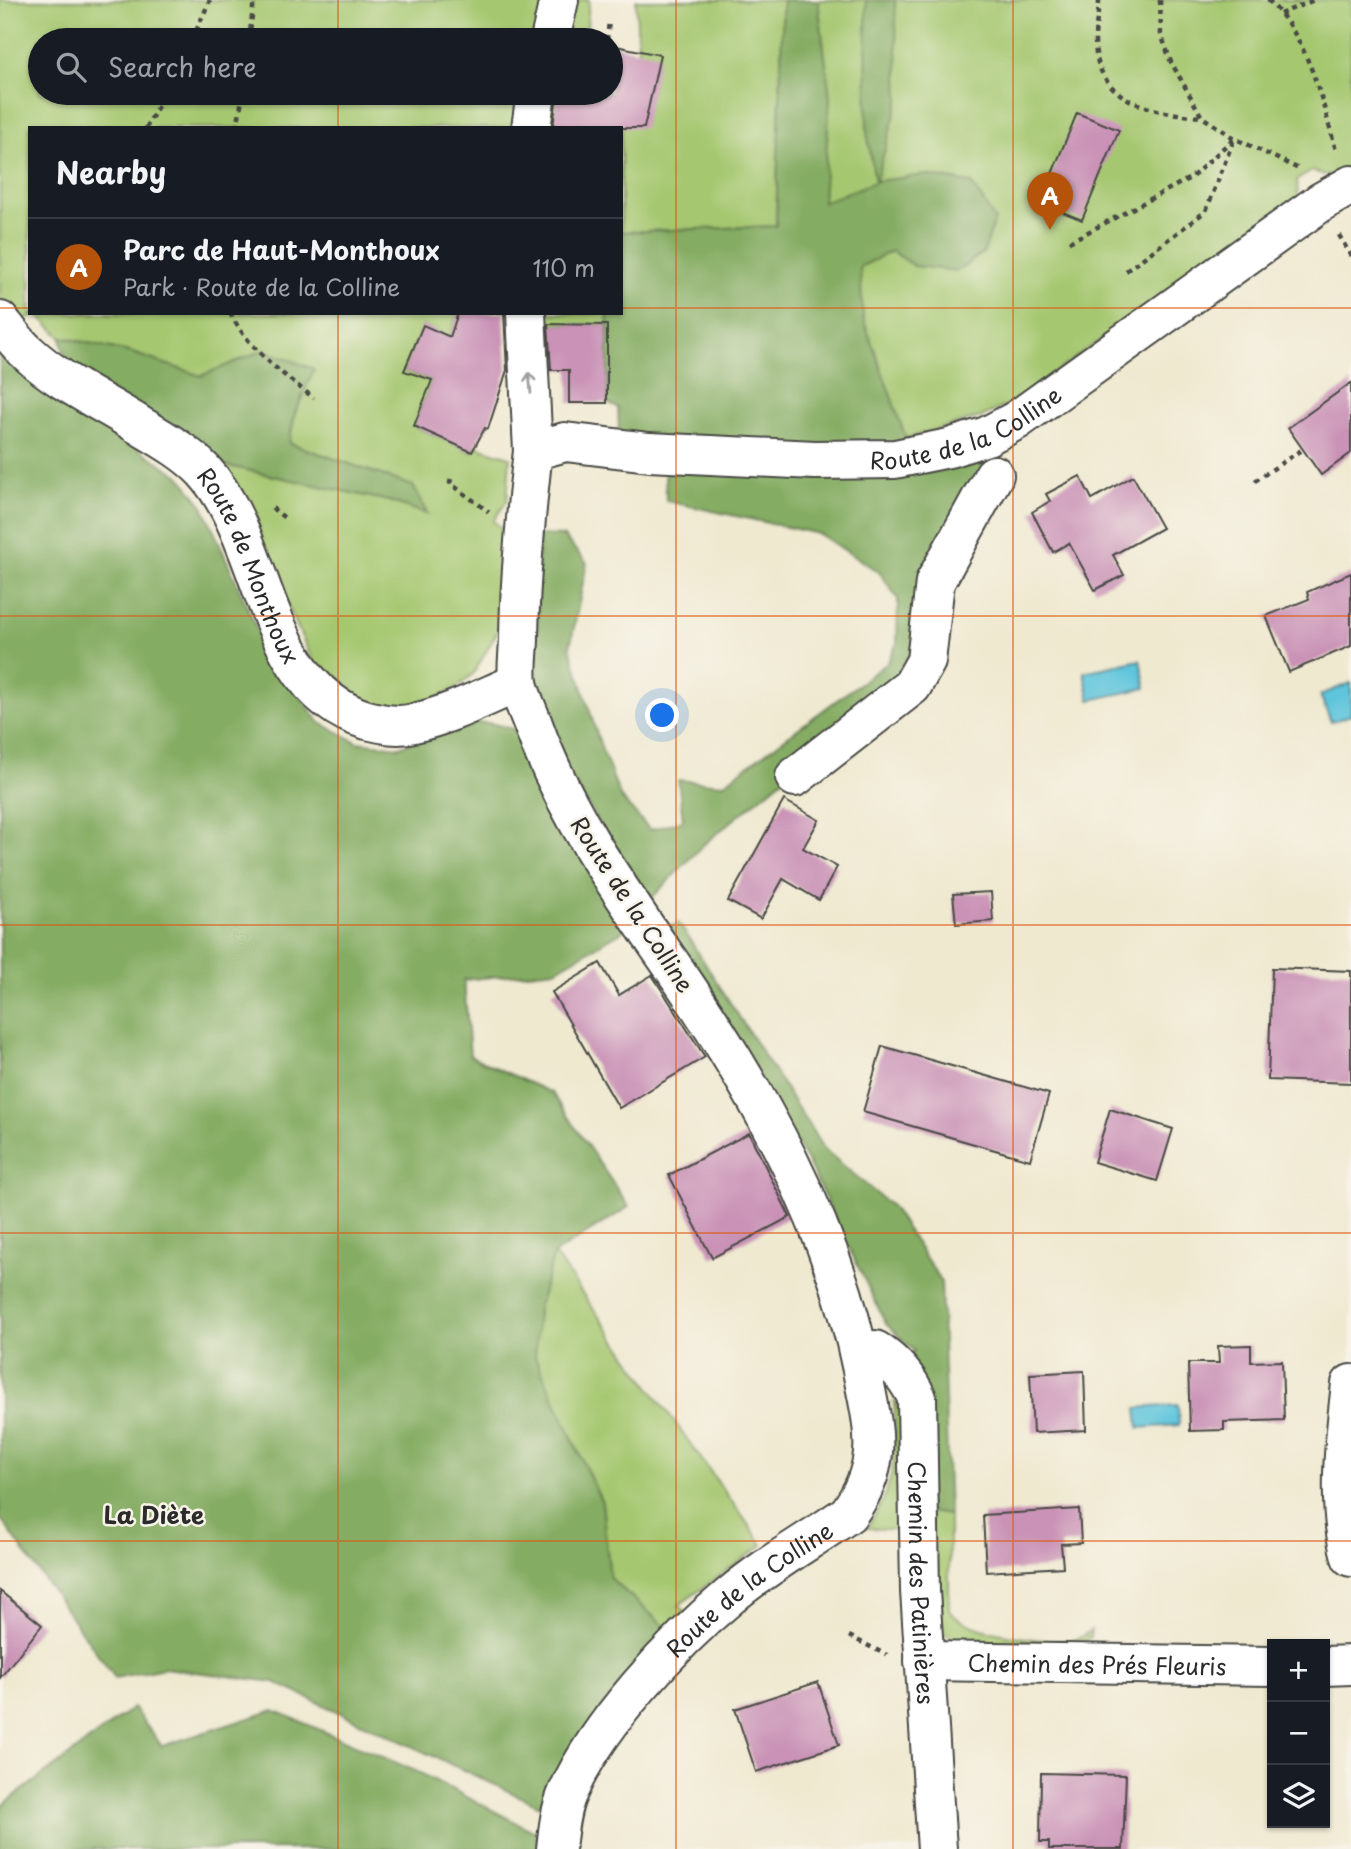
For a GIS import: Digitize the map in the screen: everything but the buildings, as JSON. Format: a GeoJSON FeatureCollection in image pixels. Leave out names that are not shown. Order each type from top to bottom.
{"type":"FeatureCollection","features":[{"type":"Feature","properties":{"kind":"street"},"geometry":{"type":"LineString","coordinates":[[553,28],[559,0]]}},
{"type":"Feature","properties":{"kind":"street"},"geometry":{"type":"LineString","coordinates":[[531,126],[535,105]]}},
{"type":"Feature","properties":{"kind":"street","name":"Route de la Colline"},"geometry":{"type":"LineString","coordinates":[[556,1849],[568,1792],[596,1744],[643,1682],[690,1631],[732,1594],[848,1514],[861,1497],[873,1469],[874,1450],[859,1354],[842,1289],[811,1207],[784,1152],[728,1055],[675,970],[615,885],[550,771],[518,684],[519,616],[533,451],[565,442],[649,452],[815,460],[894,459],[974,440],[1017,421],[1077,380],[1336,179]]}},
{"type":"Feature","properties":{"kind":"street"},"geometry":{"type":"LineString","coordinates":[[526,315],[533,451]]}},
{"type":"Feature","properties":{"kind":"street","name":"Route de Monthoux"},"geometry":{"type":"LineString","coordinates":[[0,321],[28,354],[173,446],[204,470],[222,495],[240,533],[285,645],[300,670],[334,704],[363,719],[404,724],[453,711],[518,684]]}},
{"type":"Feature","properties":{"kind":"street"},"geometry":{"type":"LineString","coordinates":[[795,777],[912,686],[926,661],[935,582],[994,475]]}},
{"type":"Feature","properties":{"kind":"street","name":"Chemin des Patinières"},"geometry":{"type":"LineString","coordinates":[[859,1354],[875,1350],[886,1357],[909,1382],[917,1398],[911,1660],[937,1849]]}},
{"type":"Feature","properties":{"kind":"street"},"geometry":{"type":"LineString","coordinates":[[1351,1384],[1344,1502],[1346,1540],[1351,1557]]}},
{"type":"Feature","properties":{"kind":"street","name":"Chemin des Prés Fleuris"},"geometry":{"type":"LineString","coordinates":[[911,1660],[1010,1665],[1267,1666]]}},
{"type":"Feature","properties":{"kind":"street"},"geometry":{"type":"LineString","coordinates":[[1330,1666],[1351,1665]]}},
{"type":"Feature","properties":{"kind":"path"},"geometry":{"type":"LineString","coordinates":[[197,28],[209,0]]}},
{"type":"Feature","properties":{"kind":"path"},"geometry":{"type":"LineString","coordinates":[[250,28],[254,0]]}},
{"type":"Feature","properties":{"kind":"path"},"geometry":{"type":"LineString","coordinates":[[1099,0],[1095,39],[1104,78],[1114,92],[1162,113],[1202,117]]}},
{"type":"Feature","properties":{"kind":"path"},"geometry":{"type":"LineString","coordinates":[[1160,0],[1161,34],[1171,62],[1202,117],[1234,138],[1300,168],[1336,179],[1314,73],[1280,14],[1268,0]]}},
{"type":"Feature","properties":{"kind":"path"},"geometry":{"type":"LineString","coordinates":[[1280,14],[1314,0]]}},
{"type":"Feature","properties":{"kind":"path"},"geometry":{"type":"LineString","coordinates":[[608,21],[608,28]]}},
{"type":"Feature","properties":{"kind":"path"},"geometry":{"type":"LineString","coordinates":[[147,126],[158,105]]}},
{"type":"Feature","properties":{"kind":"path"},"geometry":{"type":"LineString","coordinates":[[237,126],[241,105]]}},
{"type":"Feature","properties":{"kind":"path"},"geometry":{"type":"LineString","coordinates":[[1069,242],[1192,177],[1234,138]]}},
{"type":"Feature","properties":{"kind":"path"},"geometry":{"type":"LineString","coordinates":[[1126,271],[1206,211],[1234,138]]}},
{"type":"Feature","properties":{"kind":"path"},"geometry":{"type":"LineString","coordinates":[[231,315],[238,328],[273,366],[314,398]]}},
{"type":"Feature","properties":{"kind":"path"},"geometry":{"type":"LineString","coordinates":[[1255,481],[1301,450]]}},
{"type":"Feature","properties":{"kind":"path"},"geometry":{"type":"LineString","coordinates":[[452,480],[450,482],[496,517]]}},
{"type":"Feature","properties":{"kind":"path"},"geometry":{"type":"LineString","coordinates":[[849,1636],[889,1656],[911,1660]]}},
{"type":"Feature","properties":{"kind":"green space"},"geometry":{"type":"Polygon","coordinates":[[[0,0],[545,0],[538,28],[28,28],[28,105],[519,105],[514,126],[28,126],[28,315],[38,315],[17,321],[0,298],[0,0]]]}},
{"type":"Feature","properties":{"kind":"green space"},"geometry":{"type":"Polygon","coordinates":[[[572,0],[589,0],[587,28],[564,28],[572,0]]]}},
{"type":"Feature","properties":{"kind":"green space"},"geometry":{"type":"Polygon","coordinates":[[[636,0],[783,0],[776,226],[623,232],[623,126],[542,124],[546,105],[623,105],[623,96],[628,97],[638,51],[636,0]]]}},
{"type":"Feature","properties":{"kind":"green space"},"geometry":{"type":"Polygon","coordinates":[[[783,0],[818,0],[830,97],[823,202],[875,182],[867,132],[866,0],[895,0],[899,99],[876,181],[926,175],[971,183],[995,220],[984,252],[957,271],[914,266],[892,251],[860,267],[863,318],[918,472],[992,454],[990,467],[902,681],[703,845],[647,903],[564,765],[536,678],[539,535],[563,536],[587,563],[570,647],[601,747],[621,798],[650,830],[683,820],[678,780],[723,784],[887,663],[897,643],[898,599],[879,572],[819,534],[666,501],[664,444],[619,432],[618,408],[607,403],[608,315],[623,315],[623,232],[776,226],[783,0]]]}},
{"type":"Feature","properties":{"kind":"green space"},"geometry":{"type":"Polygon","coordinates":[[[818,0],[1351,0],[1351,165],[1329,176],[1312,171],[1297,180],[1298,199],[1012,403],[981,417],[873,448],[820,259],[875,183],[823,203],[818,0]]]}},
{"type":"Feature","properties":{"kind":"green space"},"geometry":{"type":"Polygon","coordinates":[[[38,315],[457,315],[450,337],[423,326],[404,371],[432,380],[414,426],[472,452],[475,446],[510,457],[507,501],[493,521],[507,533],[500,627],[474,673],[458,687],[417,710],[369,708],[321,679],[224,465],[389,501],[427,513],[413,486],[289,443],[295,413],[304,396],[264,350],[201,376],[129,352],[61,337],[38,315]]]}},
{"type":"Feature","properties":{"kind":"green space"},"geometry":{"type":"Polygon","coordinates":[[[538,315],[608,315],[607,325],[538,324],[538,315]]]}},
{"type":"Feature","properties":{"kind":"green space"},"geometry":{"type":"Polygon","coordinates":[[[61,337],[129,352],[201,376],[264,350],[314,369],[295,413],[289,443],[413,486],[427,514],[389,501],[224,465],[66,364],[61,337]]]}},
{"type":"Feature","properties":{"kind":"green space"},"geometry":{"type":"Polygon","coordinates":[[[0,344],[43,387],[180,476],[203,506],[266,650],[320,723],[357,742],[399,747],[464,723],[490,723],[514,729],[628,928],[555,970],[464,980],[470,1056],[552,1093],[629,1207],[554,1254],[538,1307],[535,1357],[602,1503],[610,1578],[673,1634],[551,1811],[274,1682],[164,1668],[115,1678],[0,1518],[0,344]]]}},
{"type":"Feature","properties":{"kind":"green space"},"geometry":{"type":"Polygon","coordinates":[[[679,923],[824,1149],[892,1207],[941,1281],[949,1515],[930,1512],[907,1361],[914,1351],[886,1324],[807,1161],[666,928],[679,923]]]}},
{"type":"Feature","properties":{"kind":"green space"},"geometry":{"type":"Polygon","coordinates":[[[554,1254],[763,1545],[679,1605],[688,1616],[673,1634],[610,1578],[602,1503],[535,1357],[538,1307],[554,1254]]]}},
{"type":"Feature","properties":{"kind":"green space"},"geometry":{"type":"Polygon","coordinates":[[[894,1402],[901,1415],[902,1530],[866,1528],[876,1514],[889,1484],[895,1436],[894,1402]]]}},
{"type":"Feature","properties":{"kind":"green space"},"geometry":{"type":"Polygon","coordinates":[[[930,1512],[949,1515],[949,1610],[958,1618],[989,1631],[1030,1639],[1077,1639],[1091,1630],[1090,1637],[1079,1645],[959,1642],[939,1630],[930,1512]]]}},
{"type":"Feature","properties":{"kind":"green space"},"geometry":{"type":"Polygon","coordinates":[[[133,1708],[162,1746],[274,1710],[420,1773],[547,1838],[544,1849],[0,1849],[0,1807],[133,1708]]]}},
{"type":"Feature","properties":{"kind":"water"},"geometry":{"type":"Polygon","coordinates":[[[1140,660],[1146,688],[1090,700],[1084,672],[1140,660]]]}},
{"type":"Feature","properties":{"kind":"water"},"geometry":{"type":"Polygon","coordinates":[[[1351,683],[1351,715],[1331,722],[1320,695],[1351,683]]]}},
{"type":"Feature","properties":{"kind":"water"},"geometry":{"type":"Polygon","coordinates":[[[1178,1405],[1179,1425],[1139,1428],[1137,1408],[1178,1405]]]}},
{"type":"Feature","properties":{"kind":"place","name":"Parc de Haut-Monthoux"},"geometry":{"type":"Point","coordinates":[1050,230]}},
{"type":"Feature","properties":{"kind":"district","name":"La Diète"},"geometry":{"type":"Point","coordinates":[154,1514]}}]}
